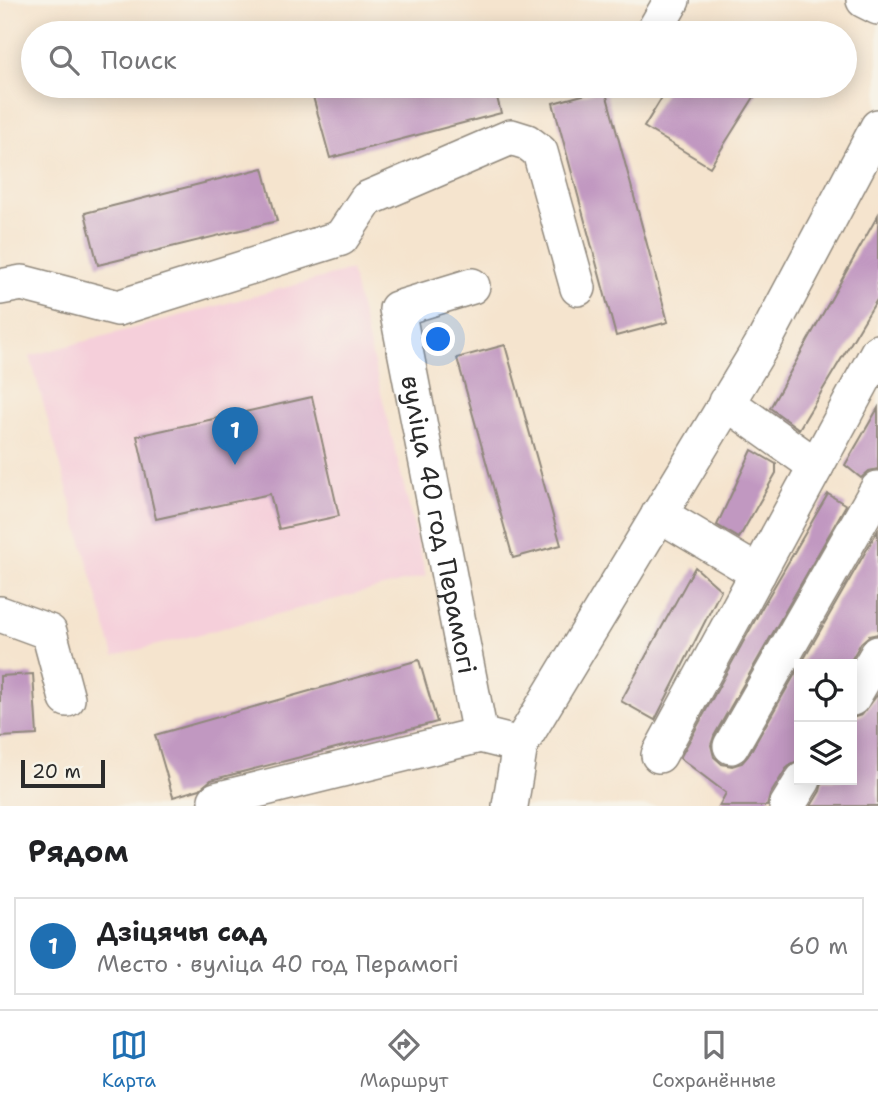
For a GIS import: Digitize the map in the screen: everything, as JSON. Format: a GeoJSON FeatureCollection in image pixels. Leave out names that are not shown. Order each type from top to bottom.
{"type":"FeatureCollection","features":[{"type":"Feature","properties":{"kind":"street"},"geometry":{"type":"LineString","coordinates":[[660,21],[672,0]]}},
{"type":"Feature","properties":{"kind":"street"},"geometry":{"type":"LineString","coordinates":[[864,0],[878,7]]}},
{"type":"Feature","properties":{"kind":"street"},"geometry":{"type":"LineString","coordinates":[[510,806],[520,745],[766,338],[878,127]]}},
{"type":"Feature","properties":{"kind":"street"},"geometry":{"type":"LineString","coordinates":[[0,287],[22,283],[118,308],[341,238],[367,200],[511,137],[527,142],[540,152],[578,288]]}},
{"type":"Feature","properties":{"kind":"street","name":"вуліца 40 год Перамогі"},"geometry":{"type":"LineString","coordinates":[[472,286],[397,309],[480,735]]}},
{"type":"Feature","properties":{"kind":"street"},"geometry":{"type":"LineString","coordinates":[[659,755],[878,352]]}},
{"type":"Feature","properties":{"kind":"street"},"geometry":{"type":"LineString","coordinates":[[726,402],[816,466]]}},
{"type":"Feature","properties":{"kind":"street"},"geometry":{"type":"LineString","coordinates":[[731,746],[878,489]]}},
{"type":"Feature","properties":{"kind":"street"},"geometry":{"type":"LineString","coordinates":[[659,514],[758,573]]}},
{"type":"Feature","properties":{"kind":"street"},"geometry":{"type":"LineString","coordinates":[[0,614],[49,632],[67,699]]}},
{"type":"Feature","properties":{"kind":"street"},"geometry":{"type":"LineString","coordinates":[[857,690],[878,654]]}},
{"type":"Feature","properties":{"kind":"street"},"geometry":{"type":"LineString","coordinates":[[216,800],[480,735],[520,745]]}},
{"type":"Feature","properties":{"kind":"street"},"geometry":{"type":"LineString","coordinates":[[787,806],[800,785]]}},
{"type":"Feature","properties":{"kind":"shaded area"},"geometry":{"type":"Polygon","coordinates":[[[351,270],[426,576],[114,656],[30,356],[351,270]]]}},
{"type":"Feature","properties":{"kind":"building"},"geometry":{"type":"Polygon","coordinates":[[[313,98],[497,98],[501,113],[330,158],[313,98]]]}},
{"type":"Feature","properties":{"kind":"building"},"geometry":{"type":"Polygon","coordinates":[[[572,98],[607,98],[668,322],[616,336],[553,103],[572,98]]]}},
{"type":"Feature","properties":{"kind":"building"},"geometry":{"type":"Polygon","coordinates":[[[662,98],[753,98],[710,167],[644,127],[662,98]]]}},
{"type":"Feature","properties":{"kind":"building"},"geometry":{"type":"Polygon","coordinates":[[[263,168],[277,221],[98,265],[85,213],[263,168]]]}},
{"type":"Feature","properties":{"kind":"building"},"geometry":{"type":"Polygon","coordinates":[[[878,215],[878,298],[799,429],[770,408],[878,215]]]}},
{"type":"Feature","properties":{"kind":"building"},"geometry":{"type":"Polygon","coordinates":[[[505,345],[561,545],[513,558],[457,358],[505,345]]]}},
{"type":"Feature","properties":{"kind":"building"},"geometry":{"type":"Polygon","coordinates":[[[312,397],[339,516],[279,529],[270,494],[156,519],[137,436],[312,397]]]}},
{"type":"Feature","properties":{"kind":"building"},"geometry":{"type":"Polygon","coordinates":[[[878,408],[878,469],[869,471],[861,478],[845,465],[878,408]]]}},
{"type":"Feature","properties":{"kind":"building"},"geometry":{"type":"Polygon","coordinates":[[[752,450],[776,464],[776,473],[739,538],[717,525],[752,450]]]}},
{"type":"Feature","properties":{"kind":"building"},"geometry":{"type":"Polygon","coordinates":[[[828,494],[846,505],[711,745],[714,757],[722,764],[732,766],[742,763],[794,676],[794,763],[786,769],[770,795],[767,806],[719,806],[726,793],[680,758],[760,611],[828,494]]]}},
{"type":"Feature","properties":{"kind":"building"},"geometry":{"type":"Polygon","coordinates":[[[878,530],[878,634],[869,636],[861,643],[852,659],[804,659],[878,530]]]}},
{"type":"Feature","properties":{"kind":"building"},"geometry":{"type":"Polygon","coordinates":[[[695,567],[721,590],[655,720],[621,701],[695,567]]]}},
{"type":"Feature","properties":{"kind":"building"},"geometry":{"type":"Polygon","coordinates":[[[419,660],[437,722],[211,780],[200,789],[173,797],[155,735],[419,660]]]}},
{"type":"Feature","properties":{"kind":"building"},"geometry":{"type":"Polygon","coordinates":[[[33,674],[37,735],[0,737],[0,676],[33,674]]]}},
{"type":"Feature","properties":{"kind":"building"},"geometry":{"type":"Polygon","coordinates":[[[878,694],[878,806],[811,806],[822,785],[857,785],[857,716],[862,715],[878,694]]]}},
{"type":"Feature","properties":{"kind":"place","name":"Дзіцячы сад"},"geometry":{"type":"Point","coordinates":[235,465]}}]}
